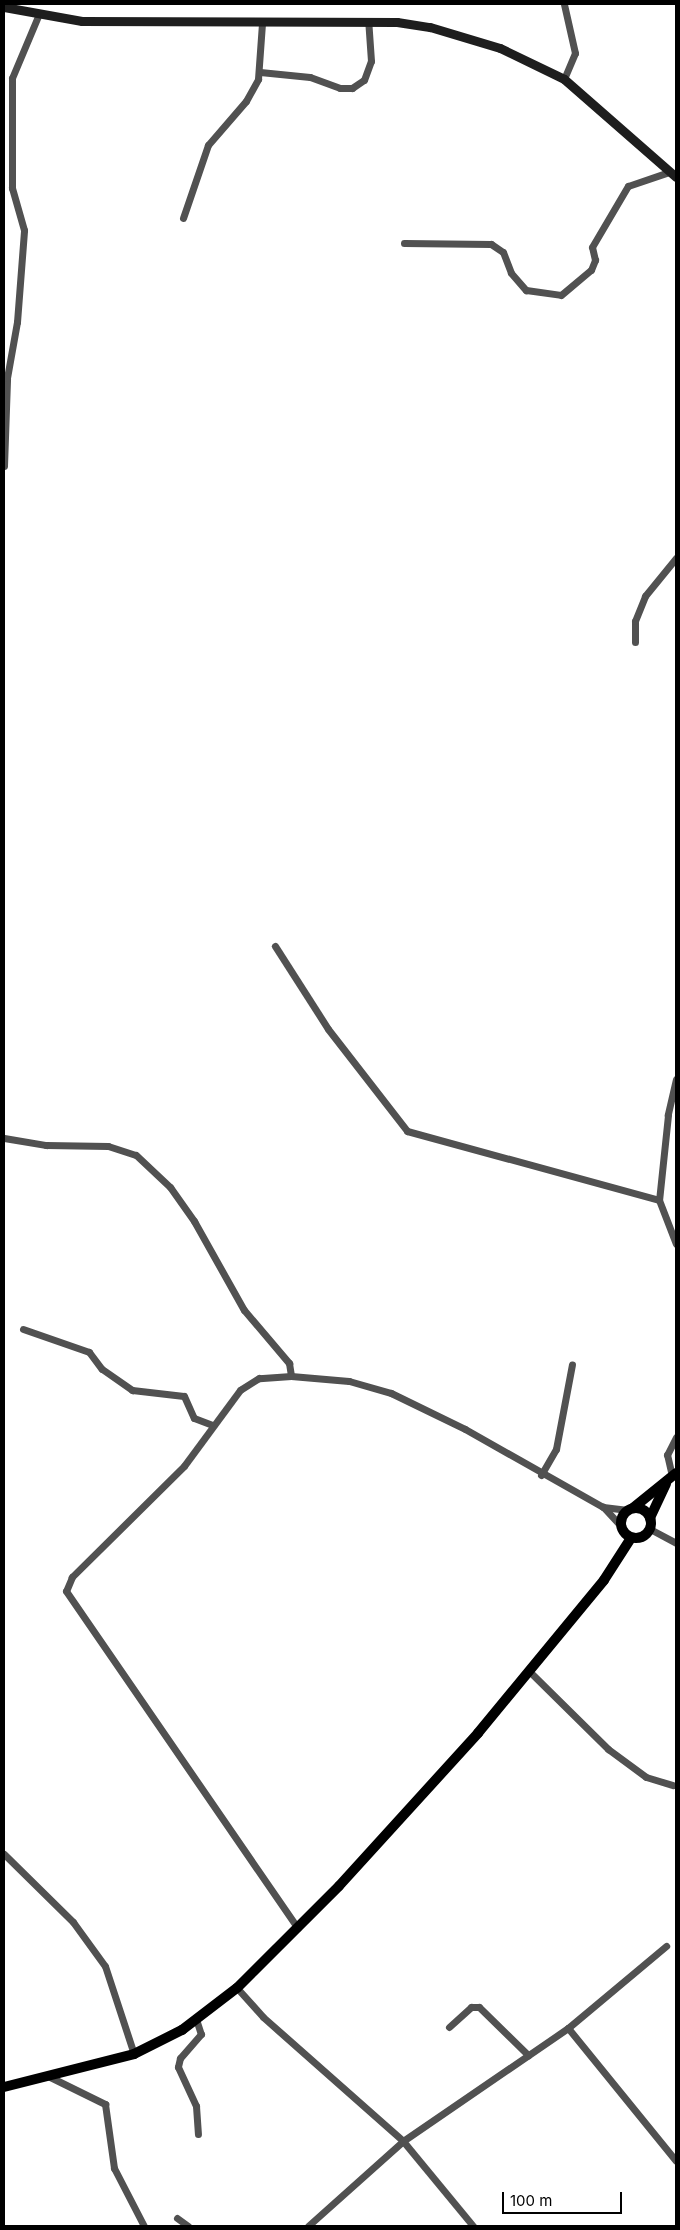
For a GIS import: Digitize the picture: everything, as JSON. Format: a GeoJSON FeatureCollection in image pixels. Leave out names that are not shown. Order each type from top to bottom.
{"type":"FeatureCollection","features":[{"type":"Feature","properties":{"kind":"main road"},"geometry":{"type":"LineString","coordinates":[[672,1476],[650,1518],[650,1529],[640,1538],[631,1538],[620,1525],[630,1509],[672,1476]]}},
{"type":"Feature","properties":{"kind":"main road"},"geometry":{"type":"LineString","coordinates":[[630,1509],[650,1518]]}},
{"type":"Feature","properties":{"kind":"main road"},"geometry":{"type":"LineString","coordinates":[[4,2088],[134,2054],[196,2019],[237,1988],[298,1928],[421,1798],[530,1672],[604,1580],[631,1538]]}},
{"type":"Feature","properties":{"kind":"street"},"geometry":{"type":"LineString","coordinates":[[564,4],[575,54],[564,80]]}},
{"type":"Feature","properties":{"kind":"street"},"geometry":{"type":"LineString","coordinates":[[4,7],[38,16],[262,23],[414,23],[469,37],[564,80],[672,174]]}},
{"type":"Feature","properties":{"kind":"street"},"geometry":{"type":"LineString","coordinates":[[4,466],[7,357],[17,322],[24,230],[12,188],[12,78],[38,16]]}},
{"type":"Feature","properties":{"kind":"street"},"geometry":{"type":"LineString","coordinates":[[260,72],[352,88],[364,80],[371,61],[368,22]]}},
{"type":"Feature","properties":{"kind":"street"},"geometry":{"type":"LineString","coordinates":[[183,218],[208,145],[246,101],[260,72],[262,23]]}},
{"type":"Feature","properties":{"kind":"street"},"geometry":{"type":"LineString","coordinates":[[404,243],[491,244],[503,252],[511,273],[526,290],[561,295],[591,270],[595,260],[592,247],[628,186],[672,174]]}},
{"type":"Feature","properties":{"kind":"street"},"geometry":{"type":"LineString","coordinates":[[634,642],[635,621],[646,596],[676,558]]}},
{"type":"Feature","properties":{"kind":"street"},"geometry":{"type":"LineString","coordinates":[[275,946],[328,1029],[407,1131],[659,1200]]}},
{"type":"Feature","properties":{"kind":"street"},"geometry":{"type":"LineString","coordinates":[[676,1079],[668,1115],[659,1200],[676,1244]]}},
{"type":"Feature","properties":{"kind":"street"},"geometry":{"type":"LineString","coordinates":[[4,1138],[46,1145],[108,1146],[136,1155],[150,1167],[194,1221],[244,1310],[289,1363],[291,1376]]}},
{"type":"Feature","properties":{"kind":"street"},"geometry":{"type":"LineString","coordinates":[[23,1329],[89,1352],[102,1369],[132,1390],[184,1396],[194,1418],[212,1425]]}},
{"type":"Feature","properties":{"kind":"street"},"geometry":{"type":"LineString","coordinates":[[541,1475],[558,1442],[572,1364]]}},
{"type":"Feature","properties":{"kind":"street"},"geometry":{"type":"LineString","coordinates":[[298,1928],[66,1591],[72,1577],[184,1466],[212,1425],[240,1390],[260,1378],[291,1376],[349,1381],[391,1393],[464,1428],[541,1475],[603,1507],[620,1525]]}},
{"type":"Feature","properties":{"kind":"street"},"geometry":{"type":"LineString","coordinates":[[672,1476],[667,1455],[676,1437]]}},
{"type":"Feature","properties":{"kind":"street"},"geometry":{"type":"LineString","coordinates":[[603,1507],[630,1509]]}},
{"type":"Feature","properties":{"kind":"street"},"geometry":{"type":"LineString","coordinates":[[650,1529],[676,1543]]}},
{"type":"Feature","properties":{"kind":"street"},"geometry":{"type":"LineString","coordinates":[[530,1672],[608,1749],[646,1777],[672,1785]]}},
{"type":"Feature","properties":{"kind":"street"},"geometry":{"type":"LineString","coordinates":[[4,1854],[73,1922],[105,1966],[134,2054]]}},
{"type":"Feature","properties":{"kind":"street"},"geometry":{"type":"LineString","coordinates":[[308,2226],[403,2141],[568,2028],[666,1946]]}},
{"type":"Feature","properties":{"kind":"street"},"geometry":{"type":"LineString","coordinates":[[237,1988],[263,2017],[403,2141],[473,2226]]}},
{"type":"Feature","properties":{"kind":"street"},"geometry":{"type":"LineString","coordinates":[[449,2027],[471,2007],[479,2007],[528,2055]]}},
{"type":"Feature","properties":{"kind":"street"},"geometry":{"type":"LineString","coordinates":[[196,2019],[201,2034],[178,2067],[196,2106],[198,2134]]}},
{"type":"Feature","properties":{"kind":"street"},"geometry":{"type":"LineString","coordinates":[[568,2028],[676,2161]]}},
{"type":"Feature","properties":{"kind":"street"},"geometry":{"type":"LineString","coordinates":[[48,2076],[105,2104],[114,2168],[144,2226]]}},
{"type":"Feature","properties":{"kind":"street"},"geometry":{"type":"LineString","coordinates":[[178,2218],[188,2226]]}}]}
